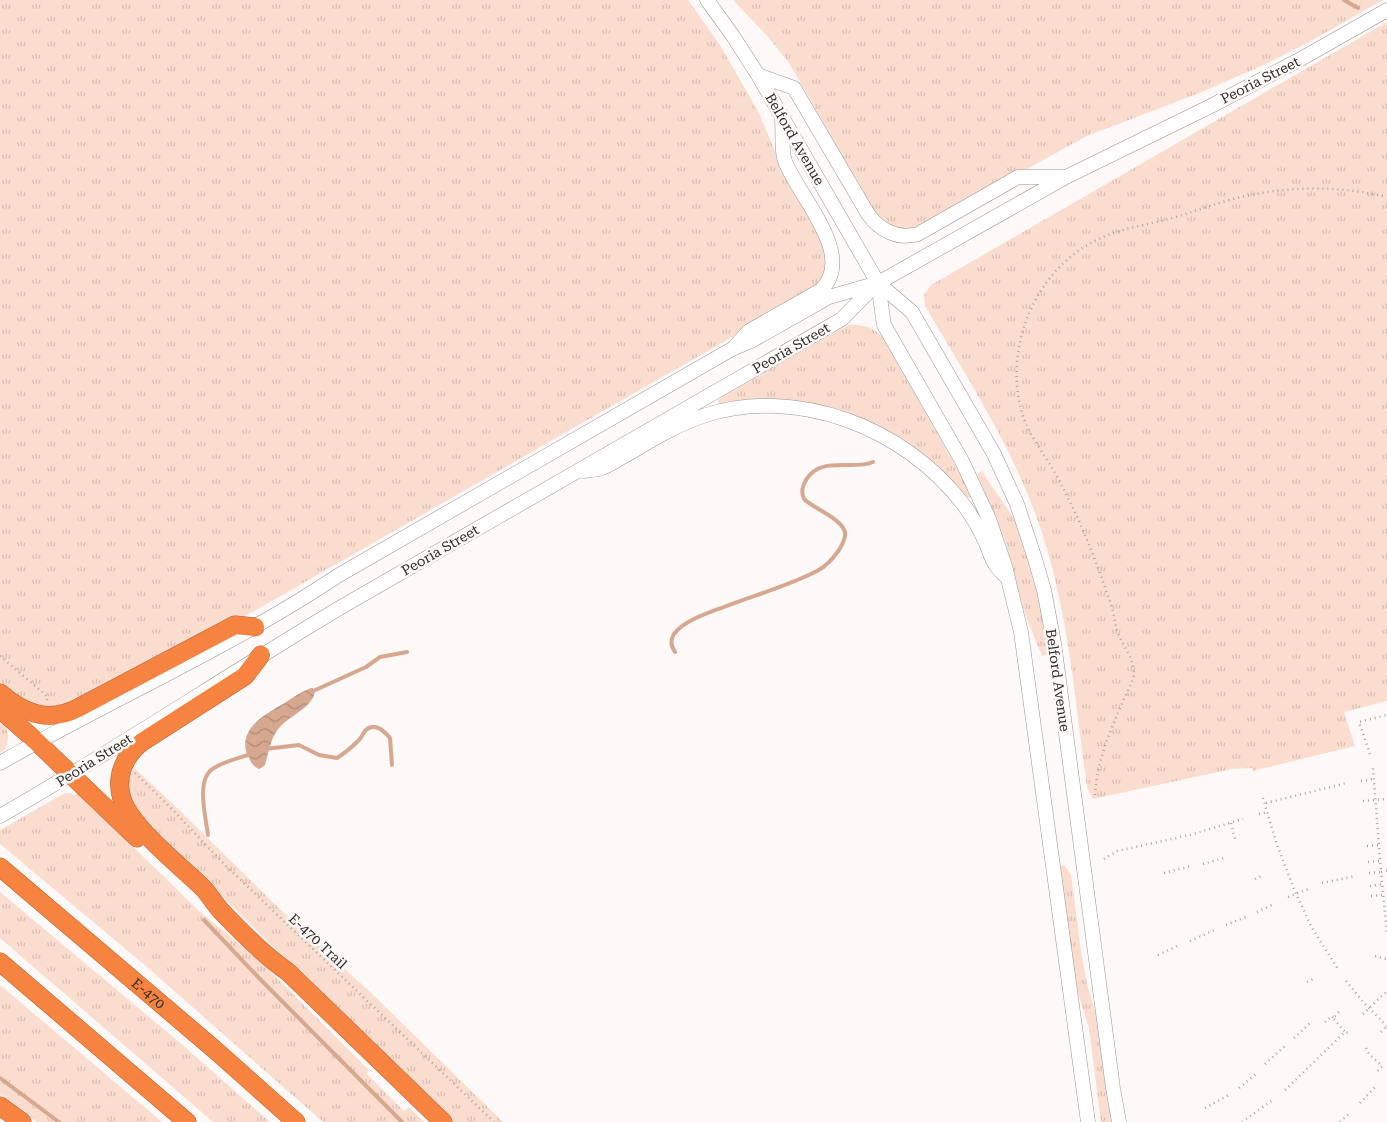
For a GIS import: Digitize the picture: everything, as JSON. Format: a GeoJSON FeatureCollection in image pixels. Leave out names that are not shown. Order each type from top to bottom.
{"type":"FeatureCollection","features":[{"type":"Feature","properties":{"kind":"highway"},"geometry":{"type":"LineString","coordinates":[[0,694],[17,707],[26,711],[39,714],[58,714],[78,708],[235,624],[255,626]]}},
{"type":"Feature","properties":{"kind":"highway"},"geometry":{"type":"LineString","coordinates":[[261,655],[245,676],[137,745],[126,759],[120,774],[122,798],[132,817],[205,890],[222,912],[271,960],[288,972],[443,1122]]}},
{"type":"Feature","properties":{"kind":"highway"},"geometry":{"type":"LineString","coordinates":[[0,709],[71,774],[199,899],[222,912]]}},
{"type":"Feature","properties":{"kind":"highway","name":"E-470"},"geometry":{"type":"LineString","coordinates":[[0,867],[214,1049],[296,1122]]}},
{"type":"Feature","properties":{"kind":"highway"},"geometry":{"type":"LineString","coordinates":[[271,960],[283,977],[431,1122]]}},
{"type":"Feature","properties":{"kind":"highway"},"geometry":{"type":"LineString","coordinates":[[0,962],[187,1122]]}},
{"type":"Feature","properties":{"kind":"highway"},"geometry":{"type":"LineString","coordinates":[[0,1106],[22,1122]]}},
{"type":"Feature","properties":{"kind":"main road","name":"Belford Avenue"},"geometry":{"type":"LineString","coordinates":[[706,0],[733,36],[758,75],[878,283],[912,312],[985,438],[1011,491],[1035,559],[1054,643],[1119,1122]]}},
{"type":"Feature","properties":{"kind":"main road","name":"Peoria Street"},"geometry":{"type":"LineString","coordinates":[[0,763],[295,605],[338,575],[732,349],[754,340],[829,297],[878,283],[1066,176],[1299,60],[1387,10]]}},
{"type":"Feature","properties":{"kind":"main road"},"geometry":{"type":"LineString","coordinates":[[758,75],[794,88],[868,214],[875,223],[893,234],[907,236],[918,234],[1018,177],[1066,176]]}},
{"type":"Feature","properties":{"kind":"main road"},"geometry":{"type":"LineString","coordinates":[[732,349],[749,331],[821,290],[827,283],[833,268],[833,254],[828,237],[784,159],[782,116]]}},
{"type":"Feature","properties":{"kind":"main road","name":"Belford Avenue"},"geometry":{"type":"LineString","coordinates":[[878,283],[884,325],[972,480],[989,519],[1009,580],[1021,632],[1088,1122]]}},
{"type":"Feature","properties":{"kind":"main road","name":"Peoria Street"},"geometry":{"type":"LineString","coordinates":[[0,816],[71,774],[261,655],[842,318],[878,283]]}},
{"type":"Feature","properties":{"kind":"main road"},"geometry":{"type":"LineString","coordinates":[[577,471],[601,469],[674,428],[714,413],[761,407],[793,408],[823,413],[849,421],[887,438],[910,453],[936,474],[964,506],[983,537],[995,565],[1009,580]]}},
{"type":"Feature","properties":{"kind":"path"},"geometry":{"type":"LineString","coordinates":[[1094,795],[1102,754],[1133,679],[1134,666],[1117,631],[1106,590],[1081,527],[1060,482],[1034,441],[1022,414],[1018,392],[1017,355],[1022,330],[1035,301],[1050,276],[1070,257],[1091,242],[1122,230],[1180,216],[1240,198],[1276,191],[1328,189],[1387,197]]}},
{"type":"Feature","properties":{"kind":"path"},"geometry":{"type":"LineString","coordinates":[[0,656],[47,696],[46,708]]}},
{"type":"Feature","properties":{"kind":"path"},"geometry":{"type":"LineString","coordinates":[[1370,754],[1359,722],[1387,715]]}},
{"type":"Feature","properties":{"kind":"path"},"geometry":{"type":"LineString","coordinates":[[1373,768],[1387,934]]}},
{"type":"Feature","properties":{"kind":"path","name":"E-470 Trail"},"geometry":{"type":"LineString","coordinates":[[132,771],[170,807],[223,863],[494,1122]]}},
{"type":"Feature","properties":{"kind":"path"},"geometry":{"type":"LineString","coordinates":[[1361,781],[1373,779]]}},
{"type":"Feature","properties":{"kind":"path"},"geometry":{"type":"LineString","coordinates":[[1266,804],[1346,783]]}},
{"type":"Feature","properties":{"kind":"path"},"geometry":{"type":"LineString","coordinates":[[1263,798],[1296,894],[1312,928],[1338,969]]}},
{"type":"Feature","properties":{"kind":"path"},"geometry":{"type":"LineString","coordinates":[[1363,801],[1387,799]]}},
{"type":"Feature","properties":{"kind":"path"},"geometry":{"type":"LineString","coordinates":[[1259,814],[1268,812]]}},
{"type":"Feature","properties":{"kind":"path"},"geometry":{"type":"LineString","coordinates":[[1104,859],[1117,851],[1190,835],[1243,819]]}},
{"type":"Feature","properties":{"kind":"path"},"geometry":{"type":"LineString","coordinates":[[1231,823],[1235,839]]}},
{"type":"Feature","properties":{"kind":"path"},"geometry":{"type":"LineString","coordinates":[[1367,846],[1379,845]]}},
{"type":"Feature","properties":{"kind":"path"},"geometry":{"type":"LineString","coordinates":[[1203,864],[1224,858]]}},
{"type":"Feature","properties":{"kind":"path"},"geometry":{"type":"LineString","coordinates":[[1368,862],[1380,861]]}},
{"type":"Feature","properties":{"kind":"path"},"geometry":{"type":"LineString","coordinates":[[1164,873],[1191,866]]}},
{"type":"Feature","properties":{"kind":"path"},"geometry":{"type":"LineString","coordinates":[[1369,873],[1387,871]]}},
{"type":"Feature","properties":{"kind":"path"},"geometry":{"type":"LineString","coordinates":[[1255,879],[1261,876]]}},
{"type":"Feature","properties":{"kind":"path"},"geometry":{"type":"LineString","coordinates":[[1322,883],[1356,876]]}},
{"type":"Feature","properties":{"kind":"path"},"geometry":{"type":"LineString","coordinates":[[1370,886],[1383,884]]}},
{"type":"Feature","properties":{"kind":"path"},"geometry":{"type":"LineString","coordinates":[[1288,897],[1311,888]]}},
{"type":"Feature","properties":{"kind":"path"},"geometry":{"type":"LineString","coordinates":[[1371,896],[1383,894]]}},
{"type":"Feature","properties":{"kind":"path"},"geometry":{"type":"LineString","coordinates":[[1257,912],[1272,904]]}},
{"type":"Feature","properties":{"kind":"path"},"geometry":{"type":"LineString","coordinates":[[1226,925],[1246,917]]}},
{"type":"Feature","properties":{"kind":"path"},"geometry":{"type":"LineString","coordinates":[[1190,940],[1215,930]]}},
{"type":"Feature","properties":{"kind":"path"},"geometry":{"type":"LineString","coordinates":[[1158,955],[1177,946]]}},
{"type":"Feature","properties":{"kind":"path"},"geometry":{"type":"LineString","coordinates":[[1375,956],[1387,959]]}},
{"type":"Feature","properties":{"kind":"path"},"geometry":{"type":"LineString","coordinates":[[1308,982],[1313,978]]}},
{"type":"Feature","properties":{"kind":"path"},"geometry":{"type":"LineString","coordinates":[[1346,980],[1387,1026],[1382,1032]]}},
{"type":"Feature","properties":{"kind":"path"},"geometry":{"type":"LineString","coordinates":[[1363,1014],[1387,991]]}},
{"type":"Feature","properties":{"kind":"path"},"geometry":{"type":"LineString","coordinates":[[1325,1022],[1339,1012]]}},
{"type":"Feature","properties":{"kind":"path"},"geometry":{"type":"LineString","coordinates":[[1333,1018],[1345,1032],[1351,1034]]}},
{"type":"Feature","properties":{"kind":"path"},"geometry":{"type":"LineString","coordinates":[[1294,1038],[1310,1023]]}},
{"type":"Feature","properties":{"kind":"path"},"geometry":{"type":"LineString","coordinates":[[1285,1090],[1345,1032]]}},
{"type":"Feature","properties":{"kind":"path"},"geometry":{"type":"LineString","coordinates":[[1265,1064],[1285,1046]]}},
{"type":"Feature","properties":{"kind":"path"},"geometry":{"type":"LineString","coordinates":[[1366,1048],[1369,1054],[1382,1066],[1376,1073]]}},
{"type":"Feature","properties":{"kind":"path"},"geometry":{"type":"LineString","coordinates":[[1239,1088],[1256,1074]]}},
{"type":"Feature","properties":{"kind":"path"},"geometry":{"type":"LineString","coordinates":[[1360,1103],[1375,1088]]}},
{"type":"Feature","properties":{"kind":"path"},"geometry":{"type":"LineString","coordinates":[[1205,1108],[1229,1095]]}},
{"type":"Feature","properties":{"kind":"path"},"geometry":{"type":"LineString","coordinates":[[1242,1122],[1274,1099]]}},
{"type":"Feature","properties":{"kind":"path"},"geometry":{"type":"LineString","coordinates":[[1340,1122],[1351,1112]]}},
{"type":"Feature","properties":{"kind":"green space"},"geometry":{"type":"Polygon","coordinates":[[[0,0],[688,0],[720,45],[759,113],[787,180],[822,240],[828,257],[826,273],[814,290],[258,609],[78,704],[41,708],[0,688],[0,0]]]}},
{"type":"Feature","properties":{"kind":"green space"},"geometry":{"type":"Polygon","coordinates":[[[733,0],[1383,0],[1302,46],[1259,67],[1197,94],[1087,136],[919,228],[907,229],[896,228],[882,221],[877,216],[789,63],[769,38],[733,0]]]}},
{"type":"Feature","properties":{"kind":"green space"},"geometry":{"type":"Polygon","coordinates":[[[1387,22],[1387,701],[1344,712],[1355,746],[1252,771],[1252,768],[1232,769],[1093,799],[1087,788],[1064,621],[1049,556],[1039,524],[1016,467],[1002,439],[925,306],[924,295],[931,285],[1387,22]]]}},
{"type":"Feature","properties":{"kind":"green space"},"geometry":{"type":"Polygon","coordinates":[[[848,325],[867,327],[876,331],[883,338],[955,465],[971,496],[970,498],[965,497],[946,475],[916,449],[885,430],[860,418],[719,404],[720,398],[848,325]]]}},
{"type":"Feature","properties":{"kind":"green space"},"geometry":{"type":"Polygon","coordinates":[[[982,471],[1012,516],[1025,547],[1039,602],[1048,654],[1042,656],[1026,617],[1005,540],[977,474],[982,471]]]}},
{"type":"Feature","properties":{"kind":"green space"},"geometry":{"type":"Polygon","coordinates":[[[0,720],[7,730],[8,741],[5,749],[0,753],[0,720]]]}},
{"type":"Feature","properties":{"kind":"green space"},"geometry":{"type":"Polygon","coordinates":[[[133,767],[291,920],[368,990],[503,1122],[451,1122],[161,836],[149,830],[128,801],[127,773],[132,774],[133,767]]]}},
{"type":"Feature","properties":{"kind":"green space"},"geometry":{"type":"Polygon","coordinates":[[[65,793],[74,795],[78,793],[198,910],[261,962],[368,1069],[367,1074],[404,1111],[409,1107],[424,1122],[323,1122],[147,967],[0,844],[0,830],[65,793]]]}},
{"type":"Feature","properties":{"kind":"green space"},"geometry":{"type":"Polygon","coordinates":[[[1062,865],[1065,866],[1071,875],[1081,951],[1087,984],[1096,1015],[1112,1122],[1101,1122],[1089,1028],[1077,990],[1060,868],[1062,865]]]}},
{"type":"Feature","properties":{"kind":"green space"},"geometry":{"type":"Polygon","coordinates":[[[0,892],[179,1042],[270,1122],[213,1122],[0,938],[0,892]]]}},
{"type":"Feature","properties":{"kind":"green space"},"geometry":{"type":"Polygon","coordinates":[[[0,985],[162,1122],[37,1122],[0,1094],[0,985]]]}},
{"type":"Feature","properties":{"kind":"water"},"geometry":{"type":"Polygon","coordinates":[[[311,688],[315,692],[313,698],[279,728],[272,741],[265,765],[259,769],[257,768],[249,758],[245,745],[246,737],[250,730],[261,718],[311,688]]]}},
{"type":"Feature","properties":{"kind":"waterway"},"geometry":{"type":"LineString","coordinates":[[1344,0],[1358,8]]}},
{"type":"Feature","properties":{"kind":"waterway"},"geometry":{"type":"LineString","coordinates":[[675,652],[671,643],[672,638],[679,629],[690,621],[795,581],[827,564],[841,546],[845,532],[838,522],[804,499],[802,492],[806,480],[812,472],[820,468],[873,462]]}},
{"type":"Feature","properties":{"kind":"waterway"},"geometry":{"type":"LineString","coordinates":[[311,692],[366,667],[380,657],[407,652]]}},
{"type":"Feature","properties":{"kind":"waterway"},"geometry":{"type":"LineString","coordinates":[[265,749],[299,745],[319,755],[337,758],[356,743],[366,730],[376,727],[390,738],[392,765]]}},
{"type":"Feature","properties":{"kind":"waterway"},"geometry":{"type":"LineString","coordinates":[[208,835],[203,799],[203,789],[208,773],[223,763],[251,754]]}},
{"type":"Feature","properties":{"kind":"waterway"},"geometry":{"type":"LineString","coordinates":[[204,920],[402,1122]]}},
{"type":"Feature","properties":{"kind":"waterway"},"geometry":{"type":"LineString","coordinates":[[0,1078],[59,1122]]}}]}
